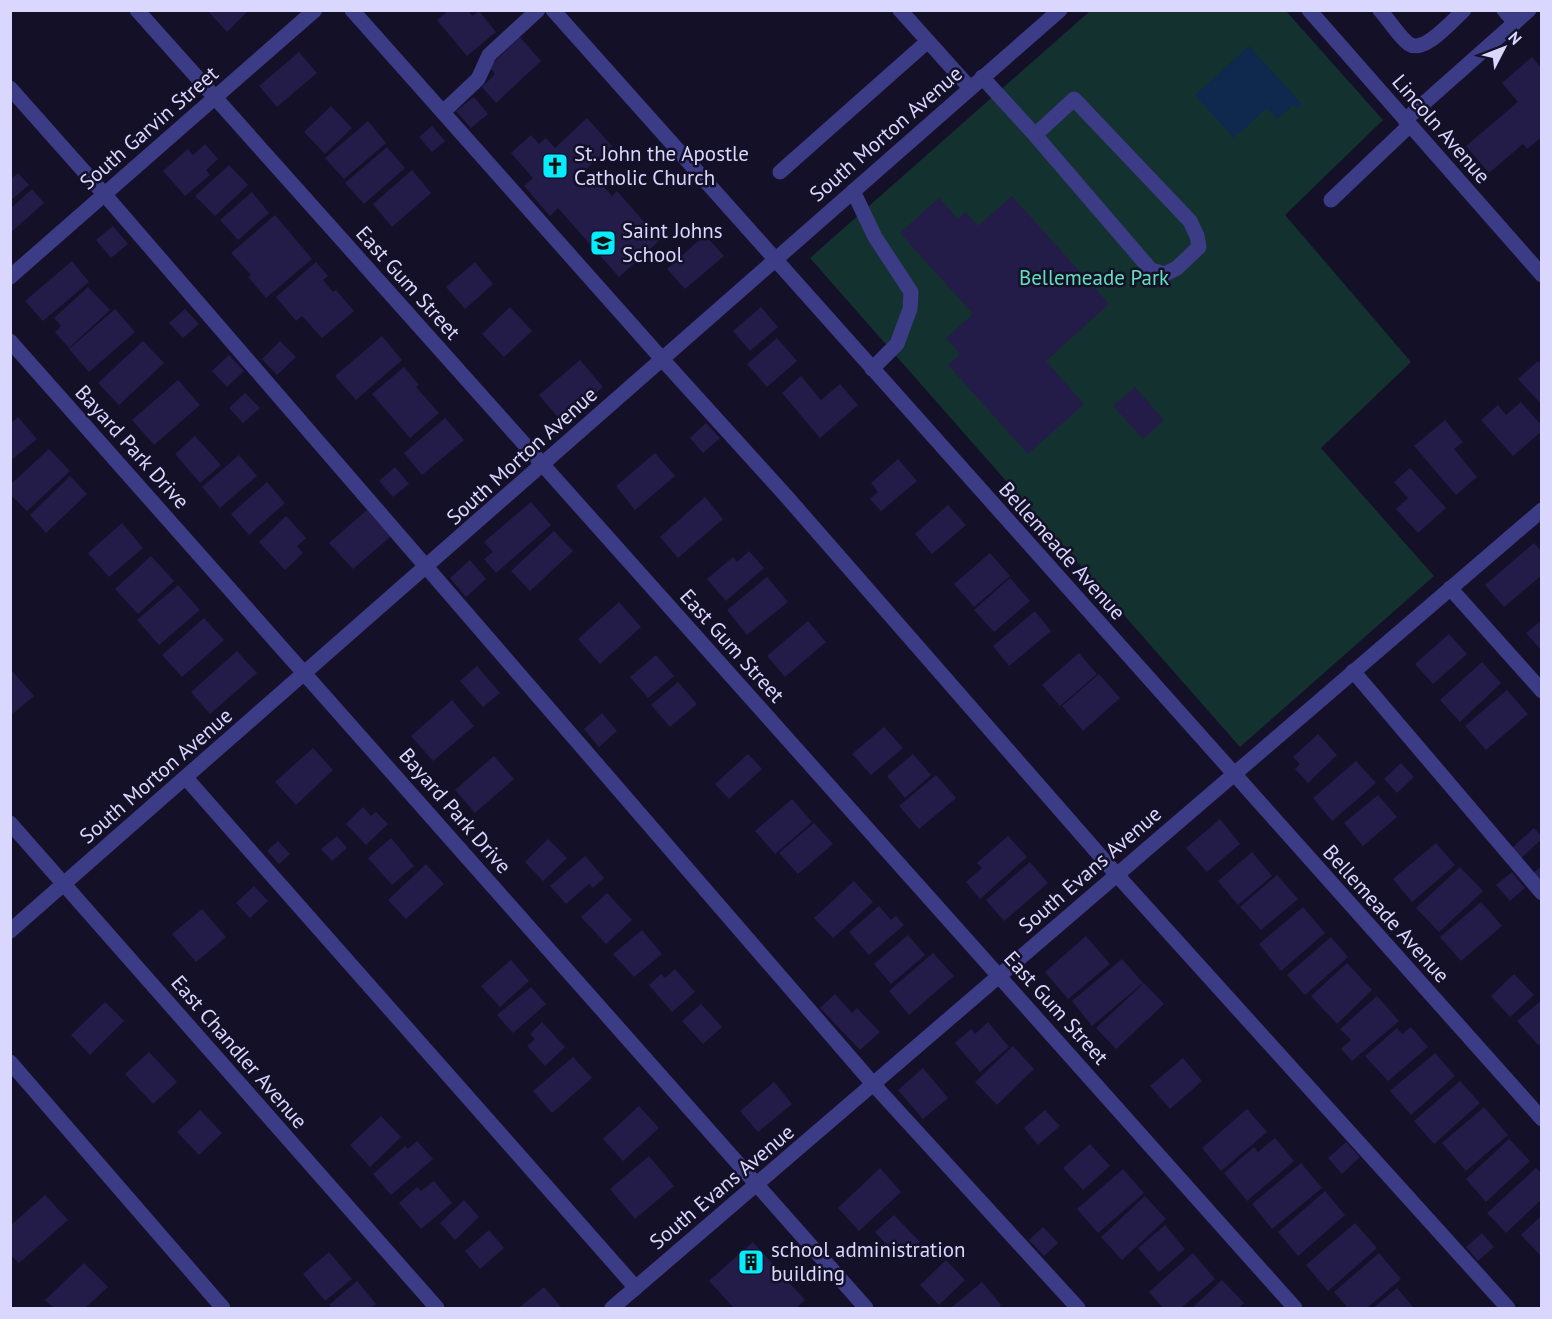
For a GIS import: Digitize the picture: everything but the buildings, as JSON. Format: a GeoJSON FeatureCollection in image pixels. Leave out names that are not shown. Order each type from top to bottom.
{"type":"FeatureCollection","features":[{"type":"Feature","properties":{"kind":"street","name":"East Gum Street"},"geometry":{"type":"LineString","coordinates":[[137,10],[1295,1308]]}},
{"type":"Feature","properties":{"kind":"street","name":"South Garvin Street"},"geometry":{"type":"LineString","coordinates":[[10,277],[315,10]]}},
{"type":"Feature","properties":{"kind":"street"},"geometry":{"type":"LineString","coordinates":[[352,10],[787,497],[1117,874],[1509,1308]]}},
{"type":"Feature","properties":{"kind":"street"},"geometry":{"type":"LineString","coordinates":[[443,112],[478,79],[489,55],[538,10]]}},
{"type":"Feature","properties":{"kind":"street","name":"Bellemeade Avenue"},"geometry":{"type":"LineString","coordinates":[[553,10],[1542,1119]]}},
{"type":"Feature","properties":{"kind":"street"},"geometry":{"type":"LineString","coordinates":[[900,10],[970,88]]}},
{"type":"Feature","properties":{"kind":"street","name":"South Morton Avenue"},"geometry":{"type":"LineString","coordinates":[[10,931],[1060,10]]}},
{"type":"Feature","properties":{"kind":"street","name":"Lincoln Avenue"},"geometry":{"type":"LineString","coordinates":[[1309,10],[1542,275]]}},
{"type":"Feature","properties":{"kind":"street"},"geometry":{"type":"LineString","coordinates":[[1380,10],[1409,44],[1418,46],[1427,44],[1464,10]]}},
{"type":"Feature","properties":{"kind":"street"},"geometry":{"type":"LineString","coordinates":[[1504,10],[1515,22]]}},
{"type":"Feature","properties":{"kind":"street"},"geometry":{"type":"LineString","coordinates":[[1330,200],[1408,122],[1528,10]]}},
{"type":"Feature","properties":{"kind":"street"},"geometry":{"type":"LineString","coordinates":[[780,172],[928,41]]}},
{"type":"Feature","properties":{"kind":"street"},"geometry":{"type":"LineString","coordinates":[[982,77],[1151,270],[1165,274],[1177,268],[1199,248],[1197,236],[1190,221],[1074,99],[1035,135]]}},
{"type":"Feature","properties":{"kind":"street"},"geometry":{"type":"LineString","coordinates":[[10,88],[105,195],[873,1085],[1078,1308]]}},
{"type":"Feature","properties":{"kind":"street"},"geometry":{"type":"LineString","coordinates":[[853,191],[875,237],[911,292],[910,309],[897,344],[872,369]]}},
{"type":"Feature","properties":{"kind":"street","name":"Bayard Park Drive"},"geometry":{"type":"LineString","coordinates":[[10,341],[866,1308]]}},
{"type":"Feature","properties":{"kind":"street","name":"South Evans Avenue"},"geometry":{"type":"LineString","coordinates":[[612,1308],[1542,510]]}},
{"type":"Feature","properties":{"kind":"street"},"geometry":{"type":"LineString","coordinates":[[1450,588],[1542,691]]}},
{"type":"Feature","properties":{"kind":"street"},"geometry":{"type":"LineString","coordinates":[[1353,671],[1542,893]]}},
{"type":"Feature","properties":{"kind":"street"},"geometry":{"type":"LineString","coordinates":[[186,778],[636,1288]]}},
{"type":"Feature","properties":{"kind":"street","name":"East Chandler Avenue"},"geometry":{"type":"LineString","coordinates":[[10,823],[437,1308]]}},
{"type":"Feature","properties":{"kind":"street"},"geometry":{"type":"LineString","coordinates":[[10,1062],[223,1308]]}},
{"type":"Feature","properties":{"kind":"green space","name":"Bellemeade Park"},"geometry":{"type":"Polygon","coordinates":[[[1090,11],[1286,11],[1383,120],[1285,215],[1411,362],[1321,448],[1434,576],[1240,747],[810,258],[1090,11]]]}},
{"type":"Feature","properties":{"kind":"water"},"geometry":{"type":"Polygon","coordinates":[[[1249,46],[1302,104],[1297,109],[1293,105],[1277,119],[1267,108],[1234,138],[1195,95],[1249,46]]]}},
{"type":"Feature","properties":{"kind":"place","name":"St. John the Apostle Catholic Church"},"geometry":{"type":"Point","coordinates":[555,166]}},
{"type":"Feature","properties":{"kind":"place","name":"Saint Johns School"},"geometry":{"type":"Point","coordinates":[603,243]}},
{"type":"Feature","properties":{"kind":"place","name":"school administration building"},"geometry":{"type":"Point","coordinates":[751,1262]}}]}
